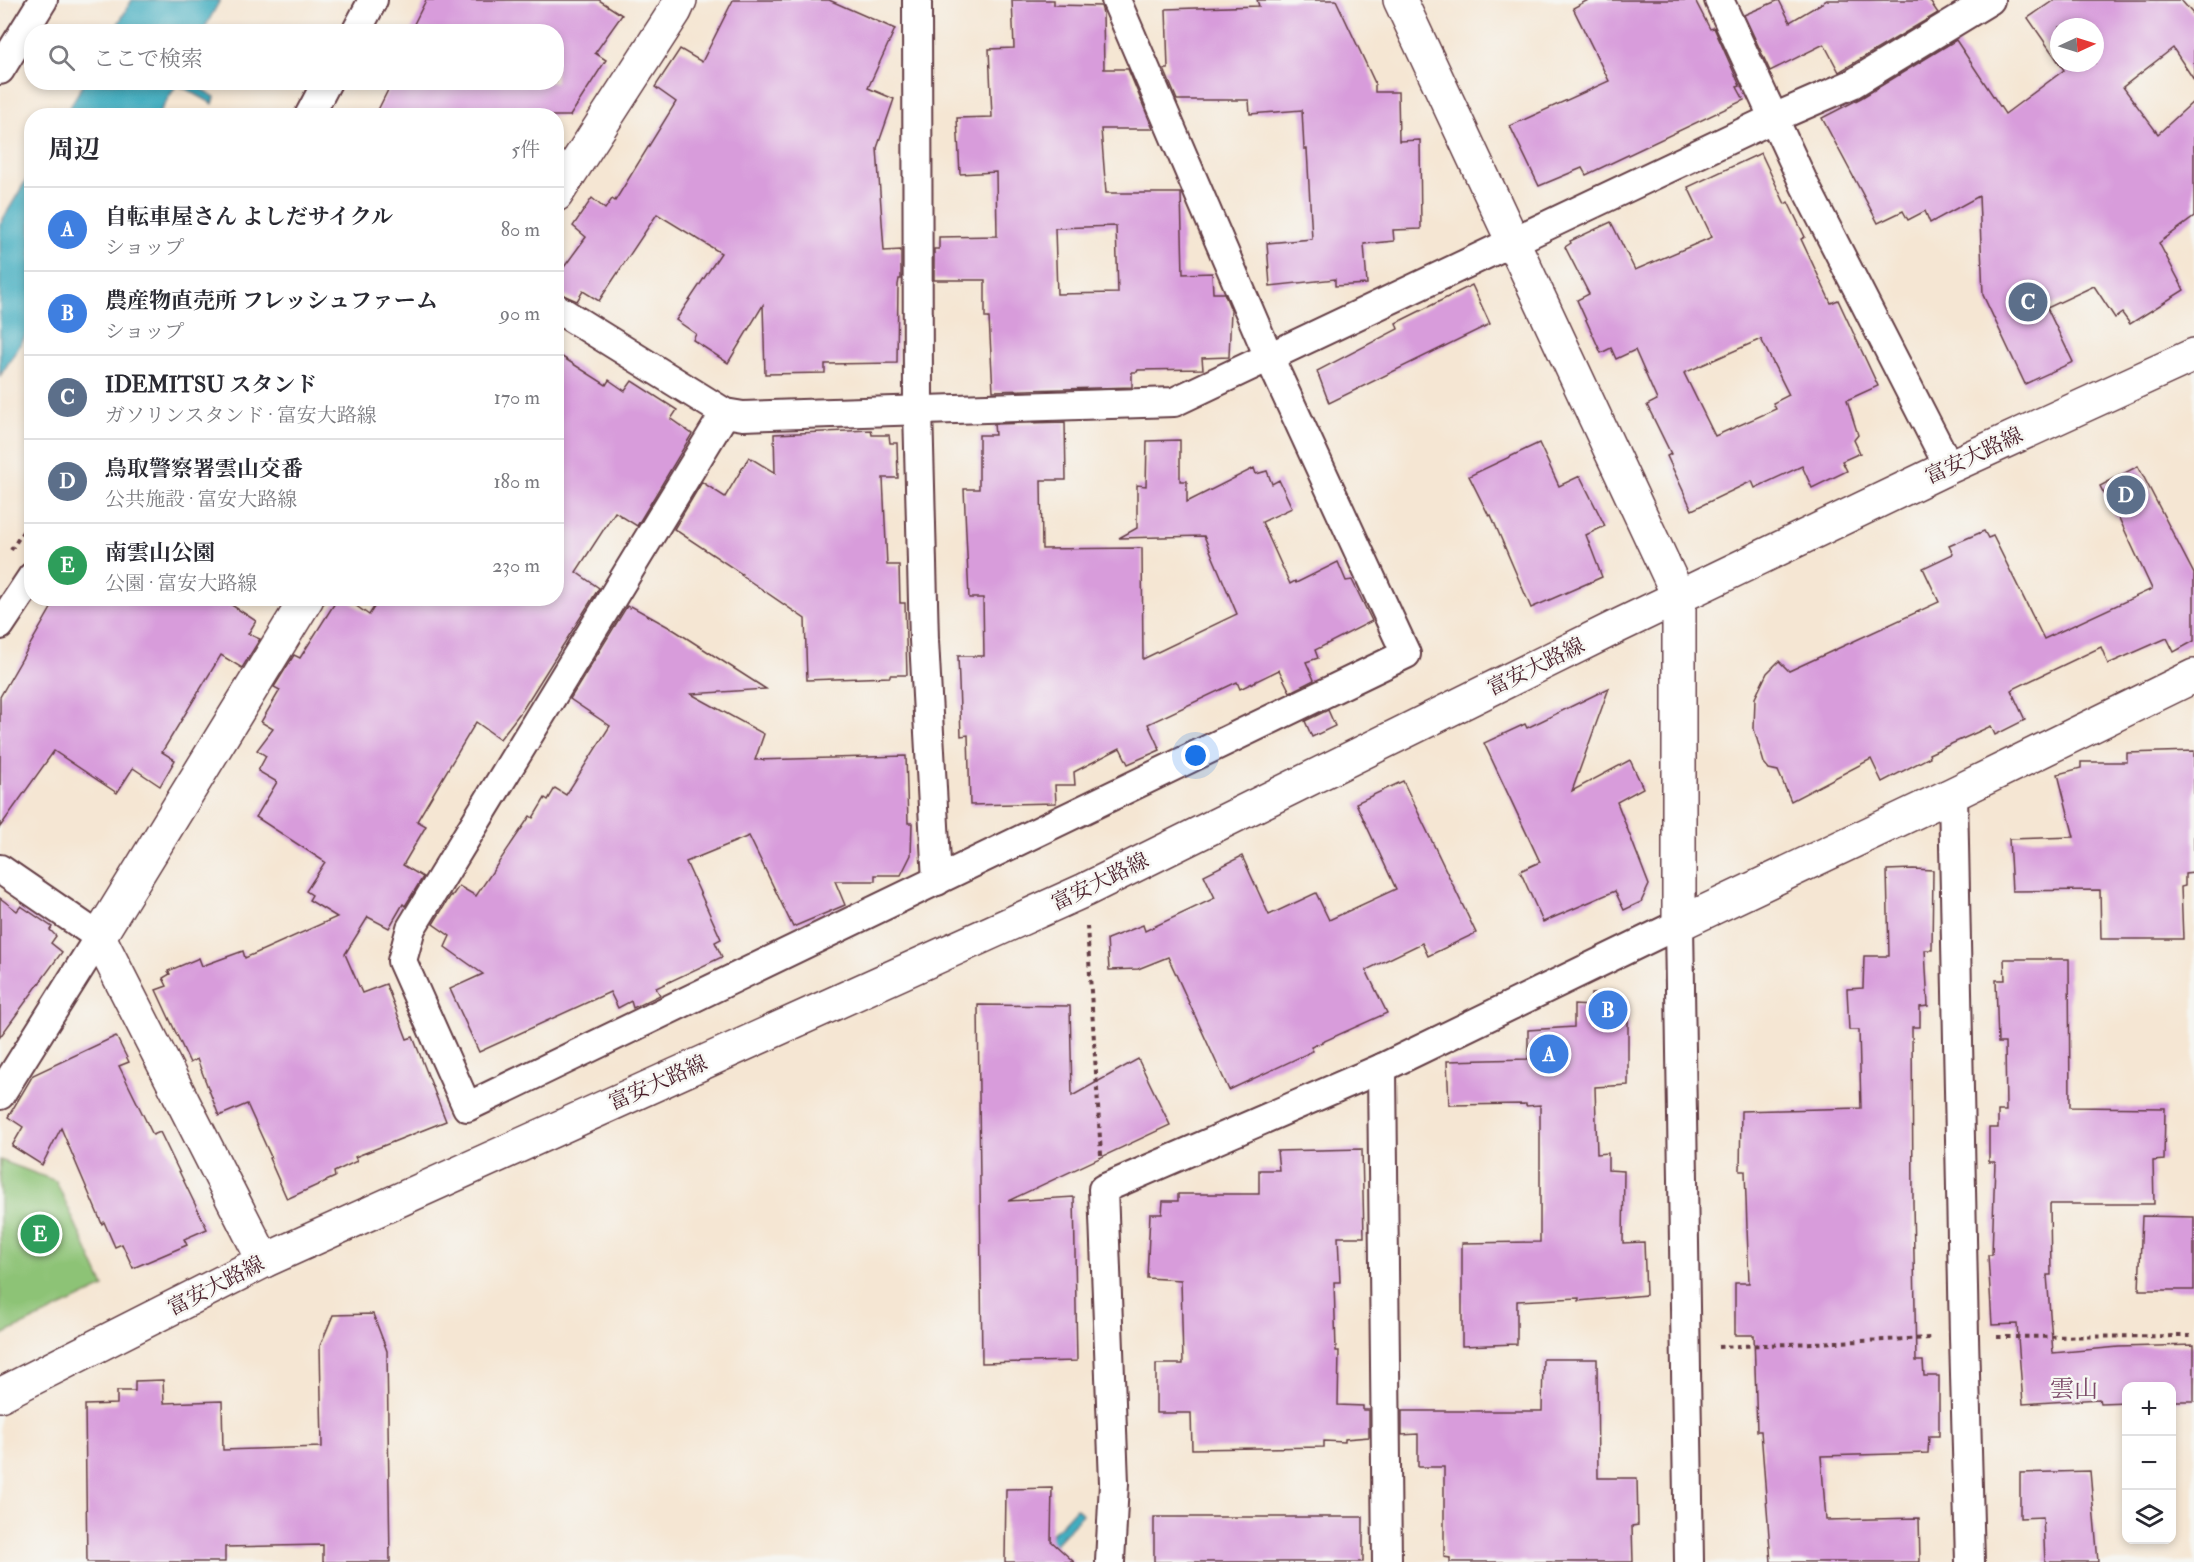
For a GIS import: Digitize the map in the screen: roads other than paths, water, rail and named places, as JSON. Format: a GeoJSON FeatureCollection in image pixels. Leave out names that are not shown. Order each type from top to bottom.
{"type":"FeatureCollection","features":[{"type":"Feature","properties":{"kind":"street"},"geometry":{"type":"LineString","coordinates":[[28,24],[43,0]]}},
{"type":"Feature","properties":{"kind":"street"},"geometry":{"type":"LineString","coordinates":[[360,24],[373,0]]}},
{"type":"Feature","properties":{"kind":"street"},"geometry":{"type":"LineString","coordinates":[[564,183],[680,0]]}},
{"type":"Feature","properties":{"kind":"street"},"geometry":{"type":"LineString","coordinates":[[917,0],[918,409],[924,640],[937,881]]}},
{"type":"Feature","properties":{"kind":"street"},"geometry":{"type":"LineString","coordinates":[[725,413],[411,928],[402,961],[467,1107],[1406,654],[1269,357],[1116,0]]}},
{"type":"Feature","properties":{"kind":"street"},"geometry":{"type":"LineString","coordinates":[[1400,0],[1680,597],[1679,924],[1689,1562]]}},
{"type":"Feature","properties":{"kind":"street"},"geometry":{"type":"LineString","coordinates":[[1719,0],[1805,186],[1949,467]]}},
{"type":"Feature","properties":{"kind":"street"},"geometry":{"type":"LineString","coordinates":[[564,314],[725,413],[743,416],[1174,402],[1774,118],[1852,84],[1990,0]]}},
{"type":"Feature","properties":{"kind":"street"},"geometry":{"type":"LineString","coordinates":[[0,70],[24,31]]}},
{"type":"Feature","properties":{"kind":"street"},"geometry":{"type":"LineString","coordinates":[[313,108],[323,90]]}},
{"type":"Feature","properties":{"kind":"street","name":"富安大路線"},"geometry":{"type":"LineString","coordinates":[[0,1395],[264,1261],[1085,890],[1949,467],[2194,355]]}},
{"type":"Feature","properties":{"kind":"street"},"geometry":{"type":"LineString","coordinates":[[0,625],[24,589]]}},
{"type":"Feature","properties":{"kind":"street"},"geometry":{"type":"LineString","coordinates":[[0,1095],[301,606]]}},
{"type":"Feature","properties":{"kind":"street"},"geometry":{"type":"LineString","coordinates":[[1110,1562],[1114,1483],[1103,1189],[1382,1068],[2194,676]]}},
{"type":"Feature","properties":{"kind":"street"},"geometry":{"type":"LineString","coordinates":[[1953,794],[1970,1562]]}},
{"type":"Feature","properties":{"kind":"street"},"geometry":{"type":"LineString","coordinates":[[0,869],[99,937],[264,1261]]}},
{"type":"Feature","properties":{"kind":"street"},"geometry":{"type":"LineString","coordinates":[[1382,1068],[1387,1562]]}},
{"type":"Feature","properties":{"kind":"water"},"geometry":{"type":"Polygon","coordinates":[[[132,0],[220,0],[207,24],[118,24],[132,0]]]}},
{"type":"Feature","properties":{"kind":"water"},"geometry":{"type":"Polygon","coordinates":[[[80,90],[173,90],[162,108],[69,108],[80,90]]]}},
{"type":"Feature","properties":{"kind":"water"},"geometry":{"type":"Polygon","coordinates":[[[188,90],[203,90],[215,97],[213,104],[188,90]]]}},
{"type":"Feature","properties":{"kind":"water"},"geometry":{"type":"Polygon","coordinates":[[[24,184],[24,339],[0,376],[0,224],[24,184]]]}},
{"type":"Feature","properties":{"kind":"water"},"geometry":{"type":"Polygon","coordinates":[[[1076,1508],[1083,1514],[1038,1562],[1026,1562],[1076,1508]]]}},
{"type":"Feature","properties":{"kind":"place","name":"IDEMITSU スタンド"},"geometry":{"type":"Point","coordinates":[2028,302]}},
{"type":"Feature","properties":{"kind":"place","name":"鳥取警察署雲山交番"},"geometry":{"type":"Point","coordinates":[2126,495]}},
{"type":"Feature","properties":{"kind":"place","name":"農産物直売所 フレッシュファーム"},"geometry":{"type":"Point","coordinates":[1608,1010]}},
{"type":"Feature","properties":{"kind":"place","name":"自転車屋さん よしだサイクル"},"geometry":{"type":"Point","coordinates":[1549,1054]}},
{"type":"Feature","properties":{"kind":"place","name":"南雲山公園"},"geometry":{"type":"Point","coordinates":[40,1234]}},
{"type":"Feature","properties":{"kind":"district","name":"雲山"},"geometry":{"type":"Point","coordinates":[2074,1389]}}]}
